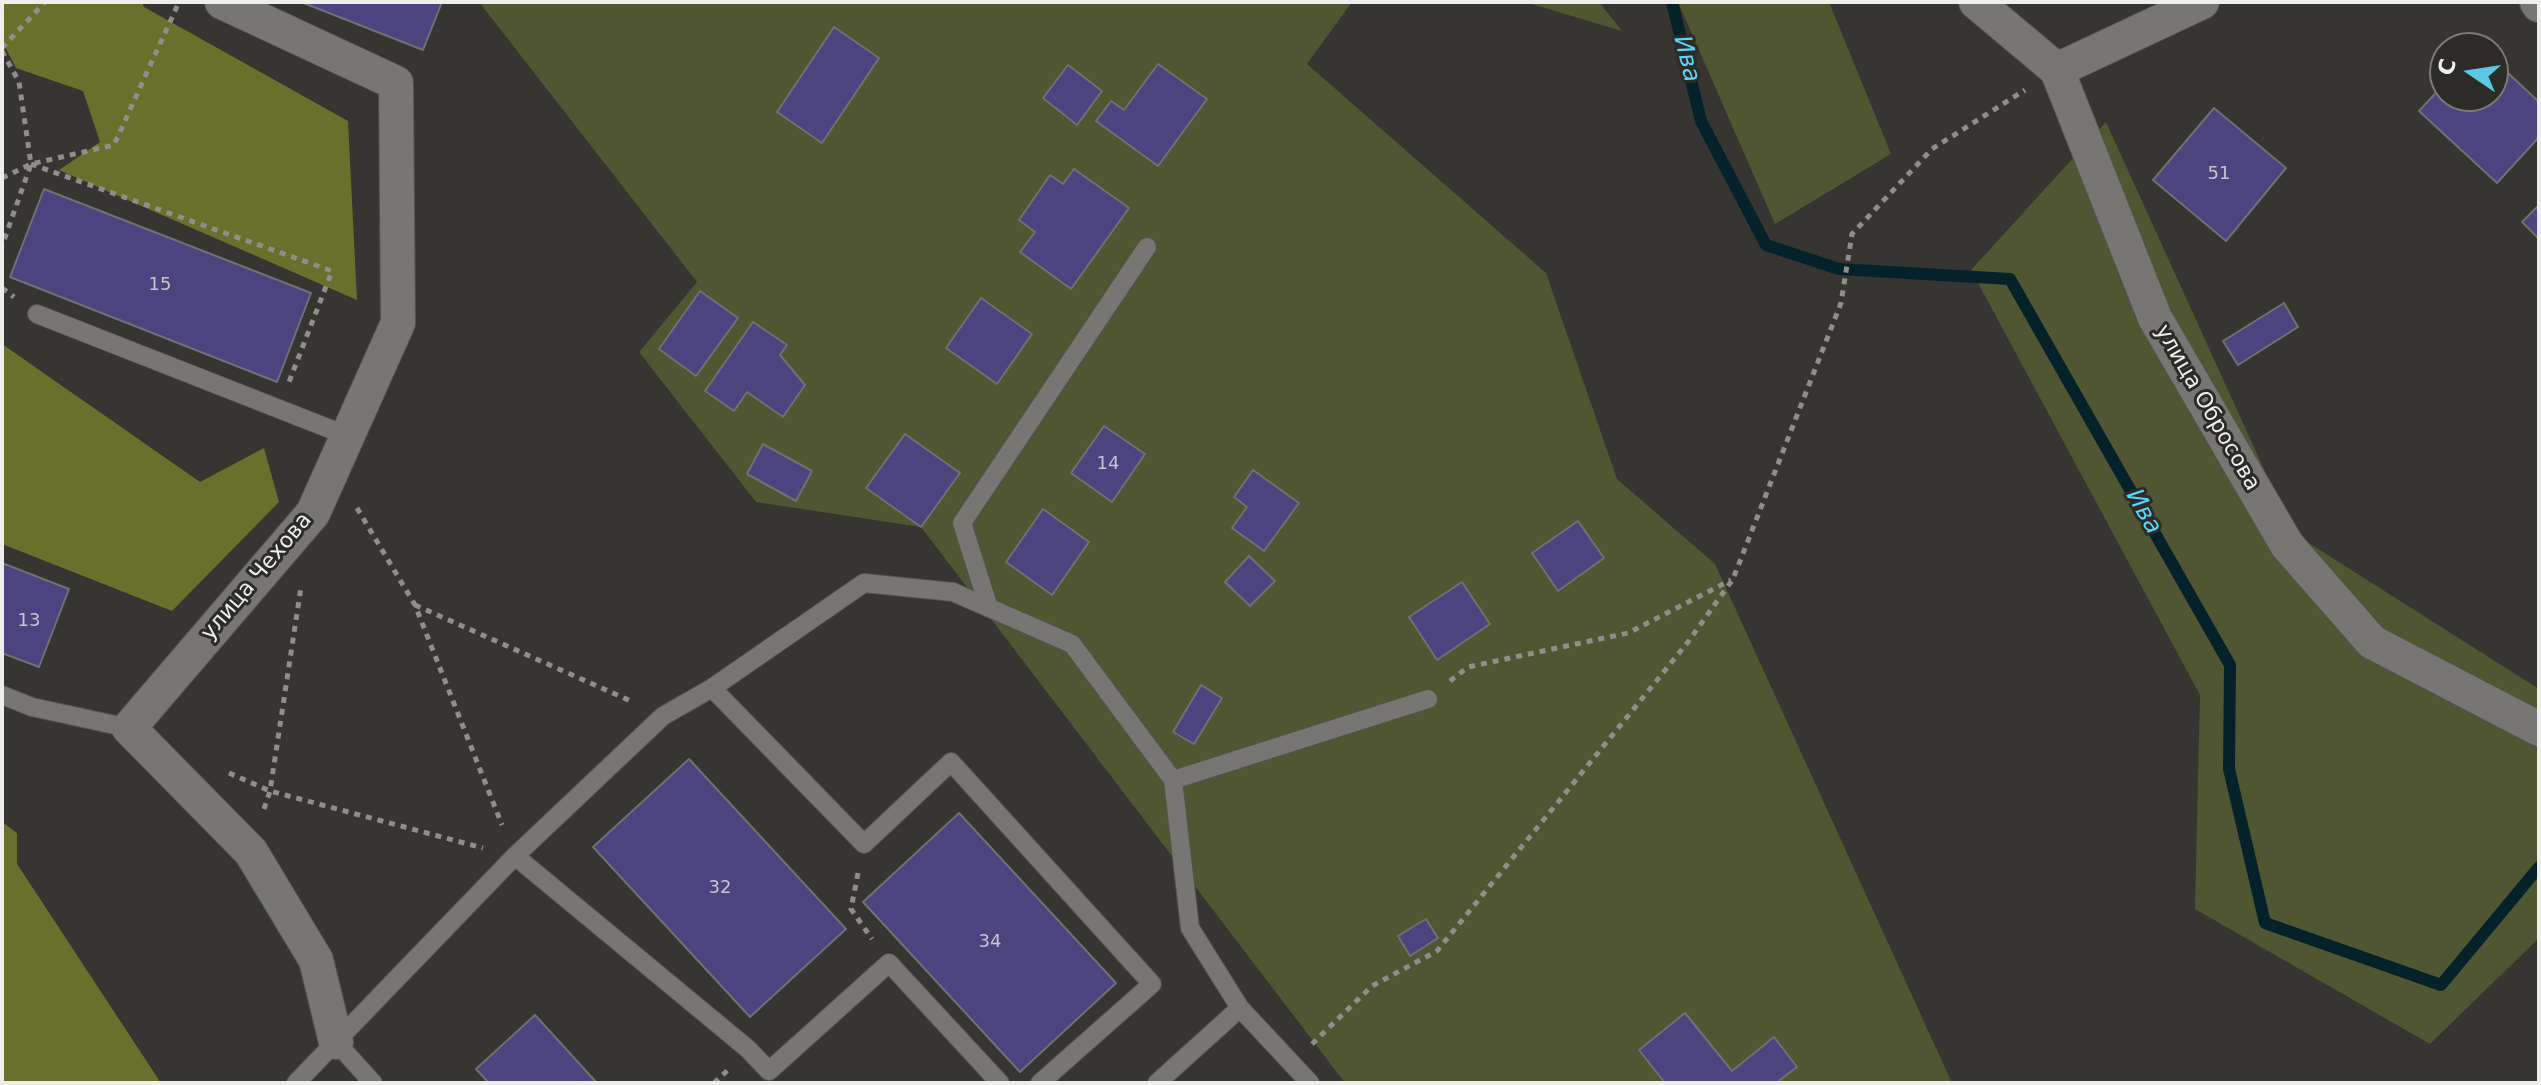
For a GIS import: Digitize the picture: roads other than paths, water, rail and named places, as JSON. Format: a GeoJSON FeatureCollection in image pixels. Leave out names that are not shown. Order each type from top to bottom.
{"type":"FeatureCollection","features":[{"type":"Feature","properties":{"kind":"street","name":"улица Чехова"},"geometry":{"type":"LineString","coordinates":[[129,728],[313,513],[398,323],[396,83],[222,2]]}},
{"type":"Feature","properties":{"kind":"street","name":"улица Обросова"},"geometry":{"type":"LineString","coordinates":[[1976,2],[2057,70],[2155,318],[2287,545],[2372,642],[2539,729]]}},
{"type":"Feature","properties":{"kind":"street"},"geometry":{"type":"LineString","coordinates":[[2057,70],[2202,2]]}},
{"type":"Feature","properties":{"kind":"street"},"geometry":{"type":"LineString","coordinates":[[129,728],[251,852],[316,960],[336,1042]]}},
{"type":"Feature","properties":{"kind":"lane"},"geometry":{"type":"LineString","coordinates":[[989,608],[962,523],[1147,247]]}},
{"type":"Feature","properties":{"kind":"lane"},"geometry":{"type":"LineString","coordinates":[[37,314],[348,436]]}},
{"type":"Feature","properties":{"kind":"lane"},"geometry":{"type":"LineString","coordinates":[[296,1083],[515,856],[663,716],[712,688],[864,583],[953,592],[1072,644],[1173,780],[1190,928],[1240,1008],[1310,1083]]}},
{"type":"Feature","properties":{"kind":"lane"},"geometry":{"type":"LineString","coordinates":[[712,688],[864,844],[951,762],[1152,984],[1040,1083]]}},
{"type":"Feature","properties":{"kind":"lane"},"geometry":{"type":"LineString","coordinates":[[2,695],[32,707],[129,728]]}},
{"type":"Feature","properties":{"kind":"lane"},"geometry":{"type":"LineString","coordinates":[[1173,780],[1428,699]]}},
{"type":"Feature","properties":{"kind":"lane"},"geometry":{"type":"LineString","coordinates":[[515,856],[748,1049],[773,1077],[889,963],[1000,1083]]}},
{"type":"Feature","properties":{"kind":"lane"},"geometry":{"type":"LineString","coordinates":[[1157,1083],[1240,1008]]}},
{"type":"Feature","properties":{"kind":"lane"},"geometry":{"type":"LineString","coordinates":[[336,1042],[373,1083]]}},
{"type":"Feature","properties":{"kind":"waterway","name":"Ива"},"geometry":{"type":"LineString","coordinates":[[1672,2],[1701,121],[1766,245],[1839,269],[2010,279],[2230,665],[2229,769],[2265,923],[2441,985],[2539,867]]}}]}
